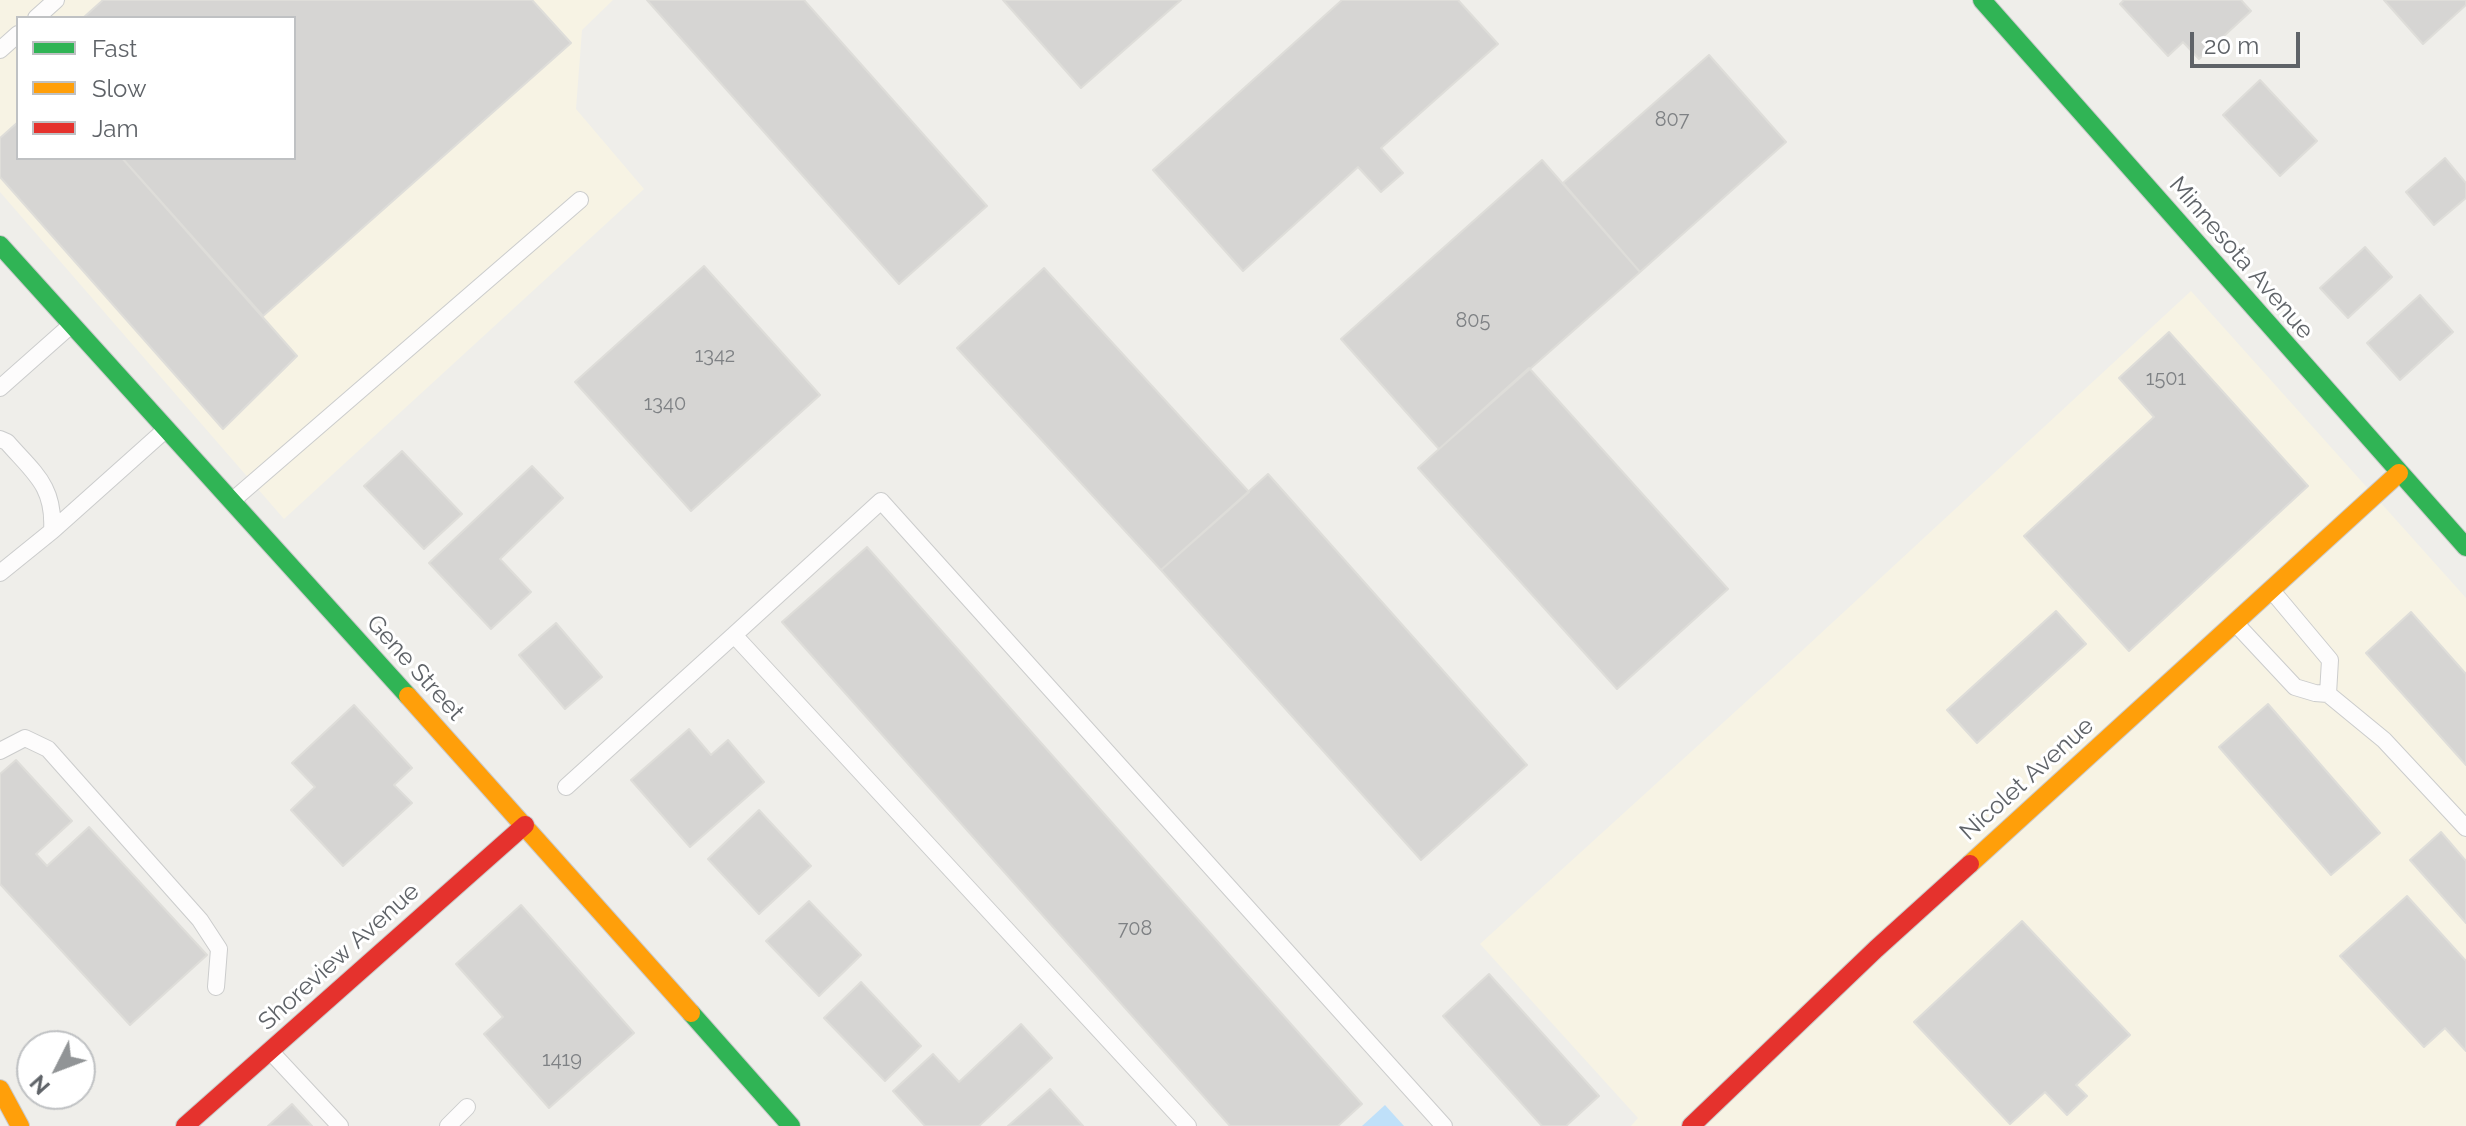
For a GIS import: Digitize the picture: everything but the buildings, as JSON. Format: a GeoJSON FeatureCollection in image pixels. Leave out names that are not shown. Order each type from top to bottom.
{"type":"FeatureCollection","features":[{"type":"Feature","properties":{"kind":"street","name":"Minnesota Avenue"},"geometry":{"type":"LineString","coordinates":[[1982,0],[2466,547]]}},
{"type":"Feature","properties":{"kind":"street","name":"Gene Street"},"geometry":{"type":"LineString","coordinates":[[0,245],[525,825],[791,1126]]}},
{"type":"Feature","properties":{"kind":"street","name":"Nicolet Avenue"},"geometry":{"type":"LineString","coordinates":[[1691,1126],[1876,949],[2399,473]]}},
{"type":"Feature","properties":{"kind":"street","name":"Shoreview Avenue"},"geometry":{"type":"LineString","coordinates":[[185,1126],[525,825]]}},
{"type":"Feature","properties":{"kind":"street"},"geometry":{"type":"LineString","coordinates":[[0,1089],[20,1126]]}},
{"type":"Feature","properties":{"kind":"lane"},"geometry":{"type":"LineString","coordinates":[[38,16],[56,0]]}},
{"type":"Feature","properties":{"kind":"lane"},"geometry":{"type":"LineString","coordinates":[[0,50],[16,36]]}},
{"type":"Feature","properties":{"kind":"lane"},"geometry":{"type":"LineString","coordinates":[[231,501],[580,200]]}},
{"type":"Feature","properties":{"kind":"lane"},"geometry":{"type":"LineString","coordinates":[[0,388],[71,325]]}},
{"type":"Feature","properties":{"kind":"lane"},"geometry":{"type":"LineString","coordinates":[[0,573],[166,429]]}},
{"type":"Feature","properties":{"kind":"lane"},"geometry":{"type":"LineString","coordinates":[[0,439],[7,442],[45,485],[53,513],[52,531]]}},
{"type":"Feature","properties":{"kind":"lane"},"geometry":{"type":"LineString","coordinates":[[566,787],[881,501],[1444,1126]]}},
{"type":"Feature","properties":{"kind":"lane"},"geometry":{"type":"LineString","coordinates":[[2272,591],[2330,660],[2328,694]]}},
{"type":"Feature","properties":{"kind":"lane"},"geometry":{"type":"LineString","coordinates":[[2235,623],[2295,687],[2328,694],[2384,740],[2466,828]]}},
{"type":"Feature","properties":{"kind":"lane"},"geometry":{"type":"LineString","coordinates":[[734,635],[1188,1126]]}},
{"type":"Feature","properties":{"kind":"lane"},"geometry":{"type":"LineString","coordinates":[[0,751],[25,738],[48,749],[200,920],[219,949],[216,987]]}},
{"type":"Feature","properties":{"kind":"lane"},"geometry":{"type":"LineString","coordinates":[[269,1051],[340,1126]]}},
{"type":"Feature","properties":{"kind":"lane"},"geometry":{"type":"LineString","coordinates":[[448,1126],[467,1107]]}},
{"type":"Feature","properties":{"kind":"shaded area"},"geometry":{"type":"Polygon","coordinates":[[[0,0],[613,0],[582,30],[576,109],[644,189],[284,519],[0,192],[0,0]]]}},
{"type":"Feature","properties":{"kind":"shaded area"},"geometry":{"type":"Polygon","coordinates":[[[2191,291],[2466,598],[2466,1126],[1631,1126],[1638,1118],[1480,944],[2191,291]]]}},
{"type":"Feature","properties":{"kind":"water"},"geometry":{"type":"Polygon","coordinates":[[[1385,1105],[1404,1126],[1362,1126],[1385,1105]]]}},
{"type":"Feature","properties":{"kind":"traffic: fast"},"geometry":{"type":"LineString","coordinates":[[1982,0],[2466,547]]}},
{"type":"Feature","properties":{"kind":"traffic: fast"},"geometry":{"type":"LineString","coordinates":[[0,245],[408,696]]}},
{"type":"Feature","properties":{"kind":"traffic: fast"},"geometry":{"type":"LineString","coordinates":[[691,1013],[791,1126]]}},
{"type":"Feature","properties":{"kind":"traffic: slow"},"geometry":{"type":"LineString","coordinates":[[1970,864],[2399,473]]}},
{"type":"Feature","properties":{"kind":"traffic: slow"},"geometry":{"type":"LineString","coordinates":[[408,696],[691,1013]]}},
{"type":"Feature","properties":{"kind":"traffic: slow"},"geometry":{"type":"LineString","coordinates":[[0,1089],[20,1126]]}},
{"type":"Feature","properties":{"kind":"traffic: jam"},"geometry":{"type":"LineString","coordinates":[[185,1126],[525,825]]}},
{"type":"Feature","properties":{"kind":"traffic: jam"},"geometry":{"type":"LineString","coordinates":[[1691,1126],[1970,864]]}}]}
